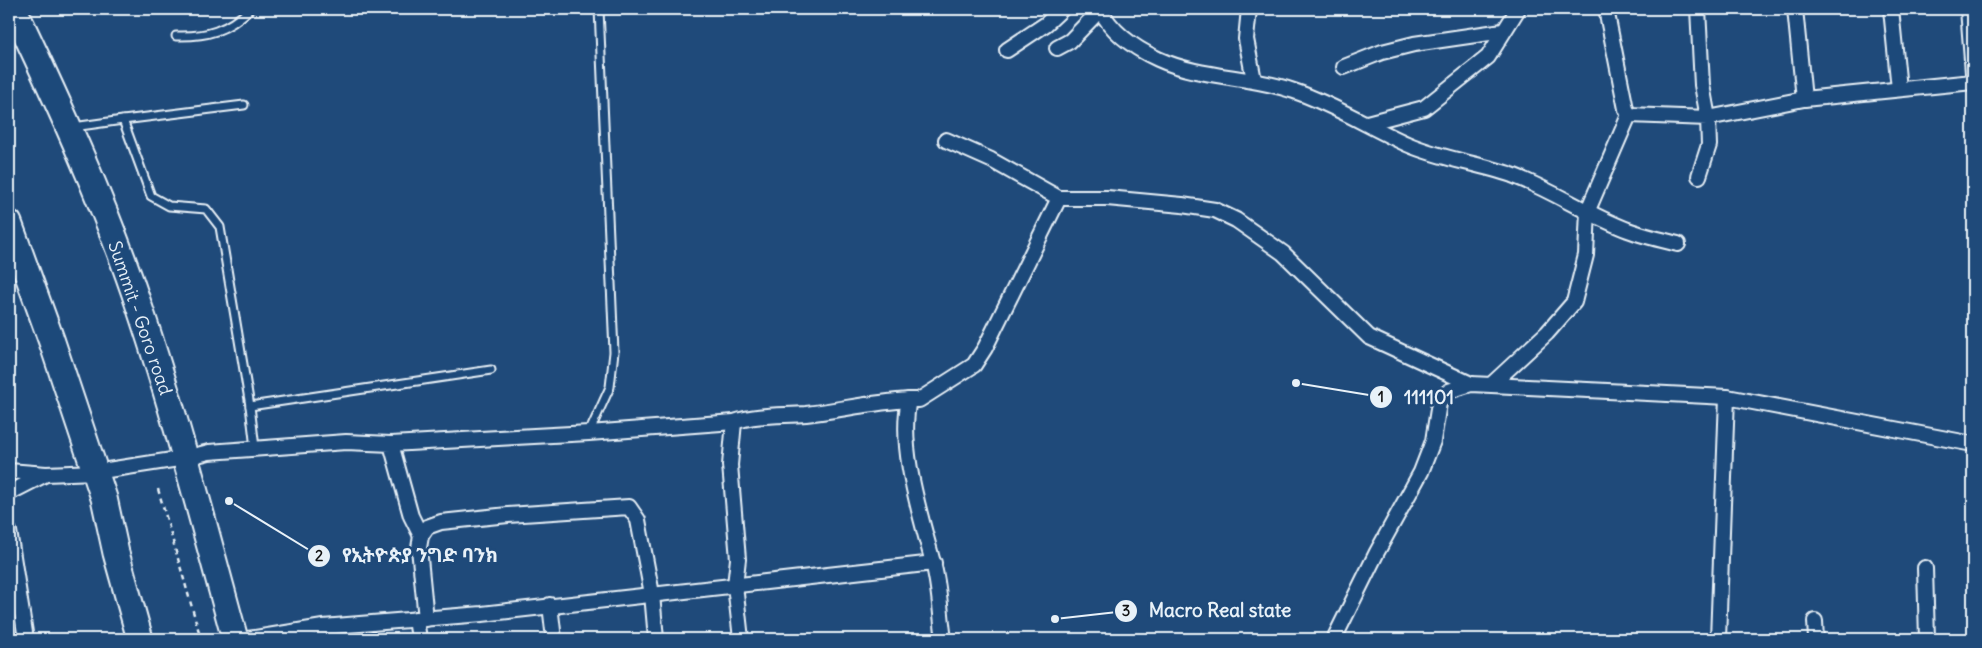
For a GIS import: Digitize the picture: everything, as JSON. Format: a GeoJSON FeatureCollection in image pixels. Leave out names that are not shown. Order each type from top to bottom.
{"type":"FeatureCollection","features":[{"type":"Feature","properties":{"kind":"highway","name":"Summit - Goro road"},"geometry":{"type":"LineString","coordinates":[[14,9],[68,128],[117,246],[140,308],[194,485],[235,639]]}},
{"type":"Feature","properties":{"kind":"highway"},"geometry":{"type":"LineString","coordinates":[[9,223],[52,342],[95,472],[140,639]]}},
{"type":"Feature","properties":{"kind":"street"},"geometry":{"type":"LineString","coordinates":[[1007,50],[1046,24],[1062,9]]}},
{"type":"Feature","properties":{"kind":"street"},"geometry":{"type":"LineString","coordinates":[[1058,48],[1070,41],[1100,9],[1119,34],[1159,60],[1185,68],[1254,80],[1295,91],[1407,144],[1436,155],[1509,174],[1628,230],[1678,244]]}},
{"type":"Feature","properties":{"kind":"street"},"geometry":{"type":"LineString","coordinates":[[1249,9],[1246,38],[1254,80]]}},
{"type":"Feature","properties":{"kind":"street"},"geometry":{"type":"LineString","coordinates":[[1366,123],[1424,108],[1488,57],[1518,9]]}},
{"type":"Feature","properties":{"kind":"street"},"geometry":{"type":"LineString","coordinates":[[1492,384],[1547,333],[1574,302],[1586,256],[1588,210],[1629,115],[1626,109],[1606,9]]}},
{"type":"Feature","properties":{"kind":"street"},"geometry":{"type":"LineString","coordinates":[[1698,9],[1702,86],[1708,118],[1709,145],[1699,176]]}},
{"type":"Feature","properties":{"kind":"street"},"geometry":{"type":"LineString","coordinates":[[1795,9],[1804,99]]}},
{"type":"Feature","properties":{"kind":"street"},"geometry":{"type":"LineString","coordinates":[[1891,9],[1899,89]]}},
{"type":"Feature","properties":{"kind":"street"},"geometry":{"type":"LineString","coordinates":[[1968,9],[1973,73]]}},
{"type":"Feature","properties":{"kind":"street"},"geometry":{"type":"LineString","coordinates":[[1344,67],[1382,52],[1414,44],[1503,31]]}},
{"type":"Feature","properties":{"kind":"street"},"geometry":{"type":"LineString","coordinates":[[1629,115],[1708,118],[1804,99],[1973,82]]}},
{"type":"Feature","properties":{"kind":"street"},"geometry":{"type":"LineString","coordinates":[[946,140],[990,160],[1059,198],[1107,198],[1215,210],[1236,220],[1284,253],[1369,337],[1471,384]]}},
{"type":"Feature","properties":{"kind":"street"},"geometry":{"type":"LineString","coordinates":[[9,471],[46,474],[95,472],[185,458],[209,452],[346,442],[391,444],[589,433],[734,422],[757,417],[807,414],[844,406],[919,400],[974,365],[985,348],[1059,198]]}},
{"type":"Feature","properties":{"kind":"street"},"geometry":{"type":"LineString","coordinates":[[1334,639],[1377,552],[1421,472],[1433,441],[1439,403],[1449,391],[1471,384],[1727,397],[1973,444]]}},
{"type":"Feature","properties":{"kind":"street"},"geometry":{"type":"LineString","coordinates":[[1718,639],[1727,397]]}},
{"type":"Feature","properties":{"kind":"street"},"geometry":{"type":"LineString","coordinates":[[909,400],[904,419],[907,443],[923,528],[934,563],[944,639]]}},
{"type":"Feature","properties":{"kind":"street"},"geometry":{"type":"LineString","coordinates":[[734,422],[730,465],[738,559],[735,586],[741,639]]}},
{"type":"Feature","properties":{"kind":"street"},"geometry":{"type":"LineString","coordinates":[[391,444],[410,516],[421,536]]}},
{"type":"Feature","properties":{"kind":"street"},"geometry":{"type":"LineString","coordinates":[[9,493],[15,492],[46,474]]}},
{"type":"Feature","properties":{"kind":"street"},"geometry":{"type":"LineString","coordinates":[[419,639],[421,619],[419,563],[421,536],[427,527],[441,522],[629,507],[638,520],[652,594],[656,639]]}},
{"type":"Feature","properties":{"kind":"street"},"geometry":{"type":"LineString","coordinates":[[9,531],[26,639]]}},
{"type":"Feature","properties":{"kind":"street"},"geometry":{"type":"LineString","coordinates":[[248,639],[323,627],[550,606],[934,563]]}},
{"type":"Feature","properties":{"kind":"street"},"geometry":{"type":"LineString","coordinates":[[1925,568],[1927,639]]}},
{"type":"Feature","properties":{"kind":"street"},"geometry":{"type":"LineString","coordinates":[[550,606],[554,639]]}},
{"type":"Feature","properties":{"kind":"street"},"geometry":{"type":"LineString","coordinates":[[1814,622],[1816,639]]}},
{"type":"Feature","properties":{"kind":"lane"},"geometry":{"type":"LineString","coordinates":[[176,36],[201,37],[235,23],[250,9]]}},
{"type":"Feature","properties":{"kind":"lane"},"geometry":{"type":"LineString","coordinates":[[589,433],[610,387],[614,352],[599,9]]}},
{"type":"Feature","properties":{"kind":"lane"},"geometry":{"type":"LineString","coordinates":[[68,128],[244,105]]}},
{"type":"Feature","properties":{"kind":"lane"},"geometry":{"type":"LineString","coordinates":[[123,120],[151,196],[169,206],[206,210],[220,227],[256,448]]}},
{"type":"Feature","properties":{"kind":"lane"},"geometry":{"type":"LineString","coordinates":[[250,406],[491,370]]}},
{"type":"Feature","properties":{"kind":"path"},"geometry":{"type":"LineString","coordinates":[[158,489],[201,639]]}},
{"type":"Feature","properties":{"kind":"place","name":"111101"},"geometry":{"type":"Point","coordinates":[1296,383]}},
{"type":"Feature","properties":{"kind":"place","name":"የኢትዮጵያ ንግድ ባንክ"},"geometry":{"type":"Point","coordinates":[229,501]}},
{"type":"Feature","properties":{"kind":"place","name":"Macro Real state"},"geometry":{"type":"Point","coordinates":[1055,619]}}]}
